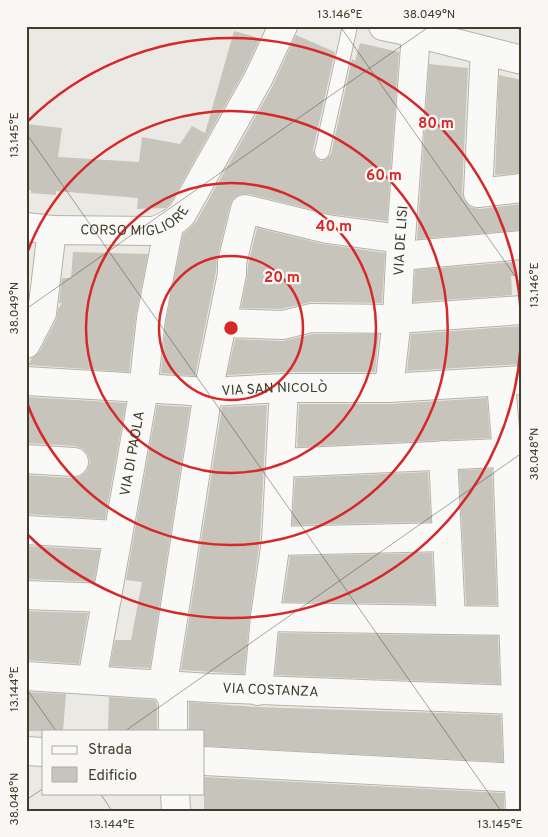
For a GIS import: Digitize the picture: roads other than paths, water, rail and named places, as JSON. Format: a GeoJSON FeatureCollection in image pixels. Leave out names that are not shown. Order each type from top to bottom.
{"type":"FeatureCollection","features":[{"type":"Feature","properties":{"kind":"street","name":"CORSO MIGLIORE"},"geometry":{"type":"LineString","coordinates":[[26,344],[34,313],[39,228],[153,230],[169,226],[182,214],[258,79],[283,26]]}},
{"type":"Feature","properties":{"kind":"street"},"geometry":{"type":"LineString","coordinates":[[383,26],[522,60]]}},
{"type":"Feature","properties":{"kind":"street","name":"VIA DE LISI"},"geometry":{"type":"LineString","coordinates":[[389,388],[397,319],[416,33]]}},
{"type":"Feature","properties":{"kind":"street"},"geometry":{"type":"LineString","coordinates":[[485,51],[478,194],[522,188]]}},
{"type":"Feature","properties":{"kind":"street"},"geometry":{"type":"LineString","coordinates":[[173,730],[173,699],[163,684],[208,392],[223,323],[232,274],[232,263],[245,209],[401,247],[522,245]]}},
{"type":"Feature","properties":{"kind":"street","name":"VIA DI PAOLA"},"geometry":{"type":"LineString","coordinates":[[92,680],[142,400],[151,318],[169,226]]}},
{"type":"Feature","properties":{"kind":"street"},"geometry":{"type":"LineString","coordinates":[[223,323],[283,325],[311,318],[397,319],[522,310]]}},
{"type":"Feature","properties":{"kind":"street","name":"VIA SAN NICOLÒ"},"geometry":{"type":"LineString","coordinates":[[26,381],[208,392],[284,388],[389,388],[512,382]]}},
{"type":"Feature","properties":{"kind":"street"},"geometry":{"type":"LineString","coordinates":[[512,382],[514,453],[512,621],[520,811]]}},
{"type":"Feature","properties":{"kind":"street"},"geometry":{"type":"LineString","coordinates":[[258,691],[265,618],[276,541],[284,388]]}},
{"type":"Feature","properties":{"kind":"street"},"geometry":{"type":"LineString","coordinates":[[281,463],[514,453]]}},
{"type":"Feature","properties":{"kind":"street"},"geometry":{"type":"LineString","coordinates":[[443,455],[451,620]]}},
{"type":"Feature","properties":{"kind":"street"},"geometry":{"type":"LineString","coordinates":[[26,459],[74,462]]}},
{"type":"Feature","properties":{"kind":"street"},"geometry":{"type":"LineString","coordinates":[[26,530],[117,535]]}},
{"type":"Feature","properties":{"kind":"street"},"geometry":{"type":"LineString","coordinates":[[276,541],[447,537]]}},
{"type":"Feature","properties":{"kind":"street"},"geometry":{"type":"LineString","coordinates":[[26,595],[106,598]]}},
{"type":"Feature","properties":{"kind":"street"},"geometry":{"type":"LineString","coordinates":[[265,618],[512,621]]}},
{"type":"Feature","properties":{"kind":"street","name":"VIA COSTANZA"},"geometry":{"type":"LineString","coordinates":[[26,676],[258,691],[515,700]]}},
{"type":"Feature","properties":{"kind":"street"},"geometry":{"type":"LineString","coordinates":[[26,751],[42,752]]}},
{"type":"Feature","properties":{"kind":"street"},"geometry":{"type":"LineString","coordinates":[[205,761],[518,778]]}},
{"type":"Feature","properties":{"kind":"street"},"geometry":{"type":"LineString","coordinates":[[175,794],[176,811]]}},
{"type":"Feature","properties":{"kind":"lane"},"geometry":{"type":"LineString","coordinates":[[322,152],[350,26]]}}]}
